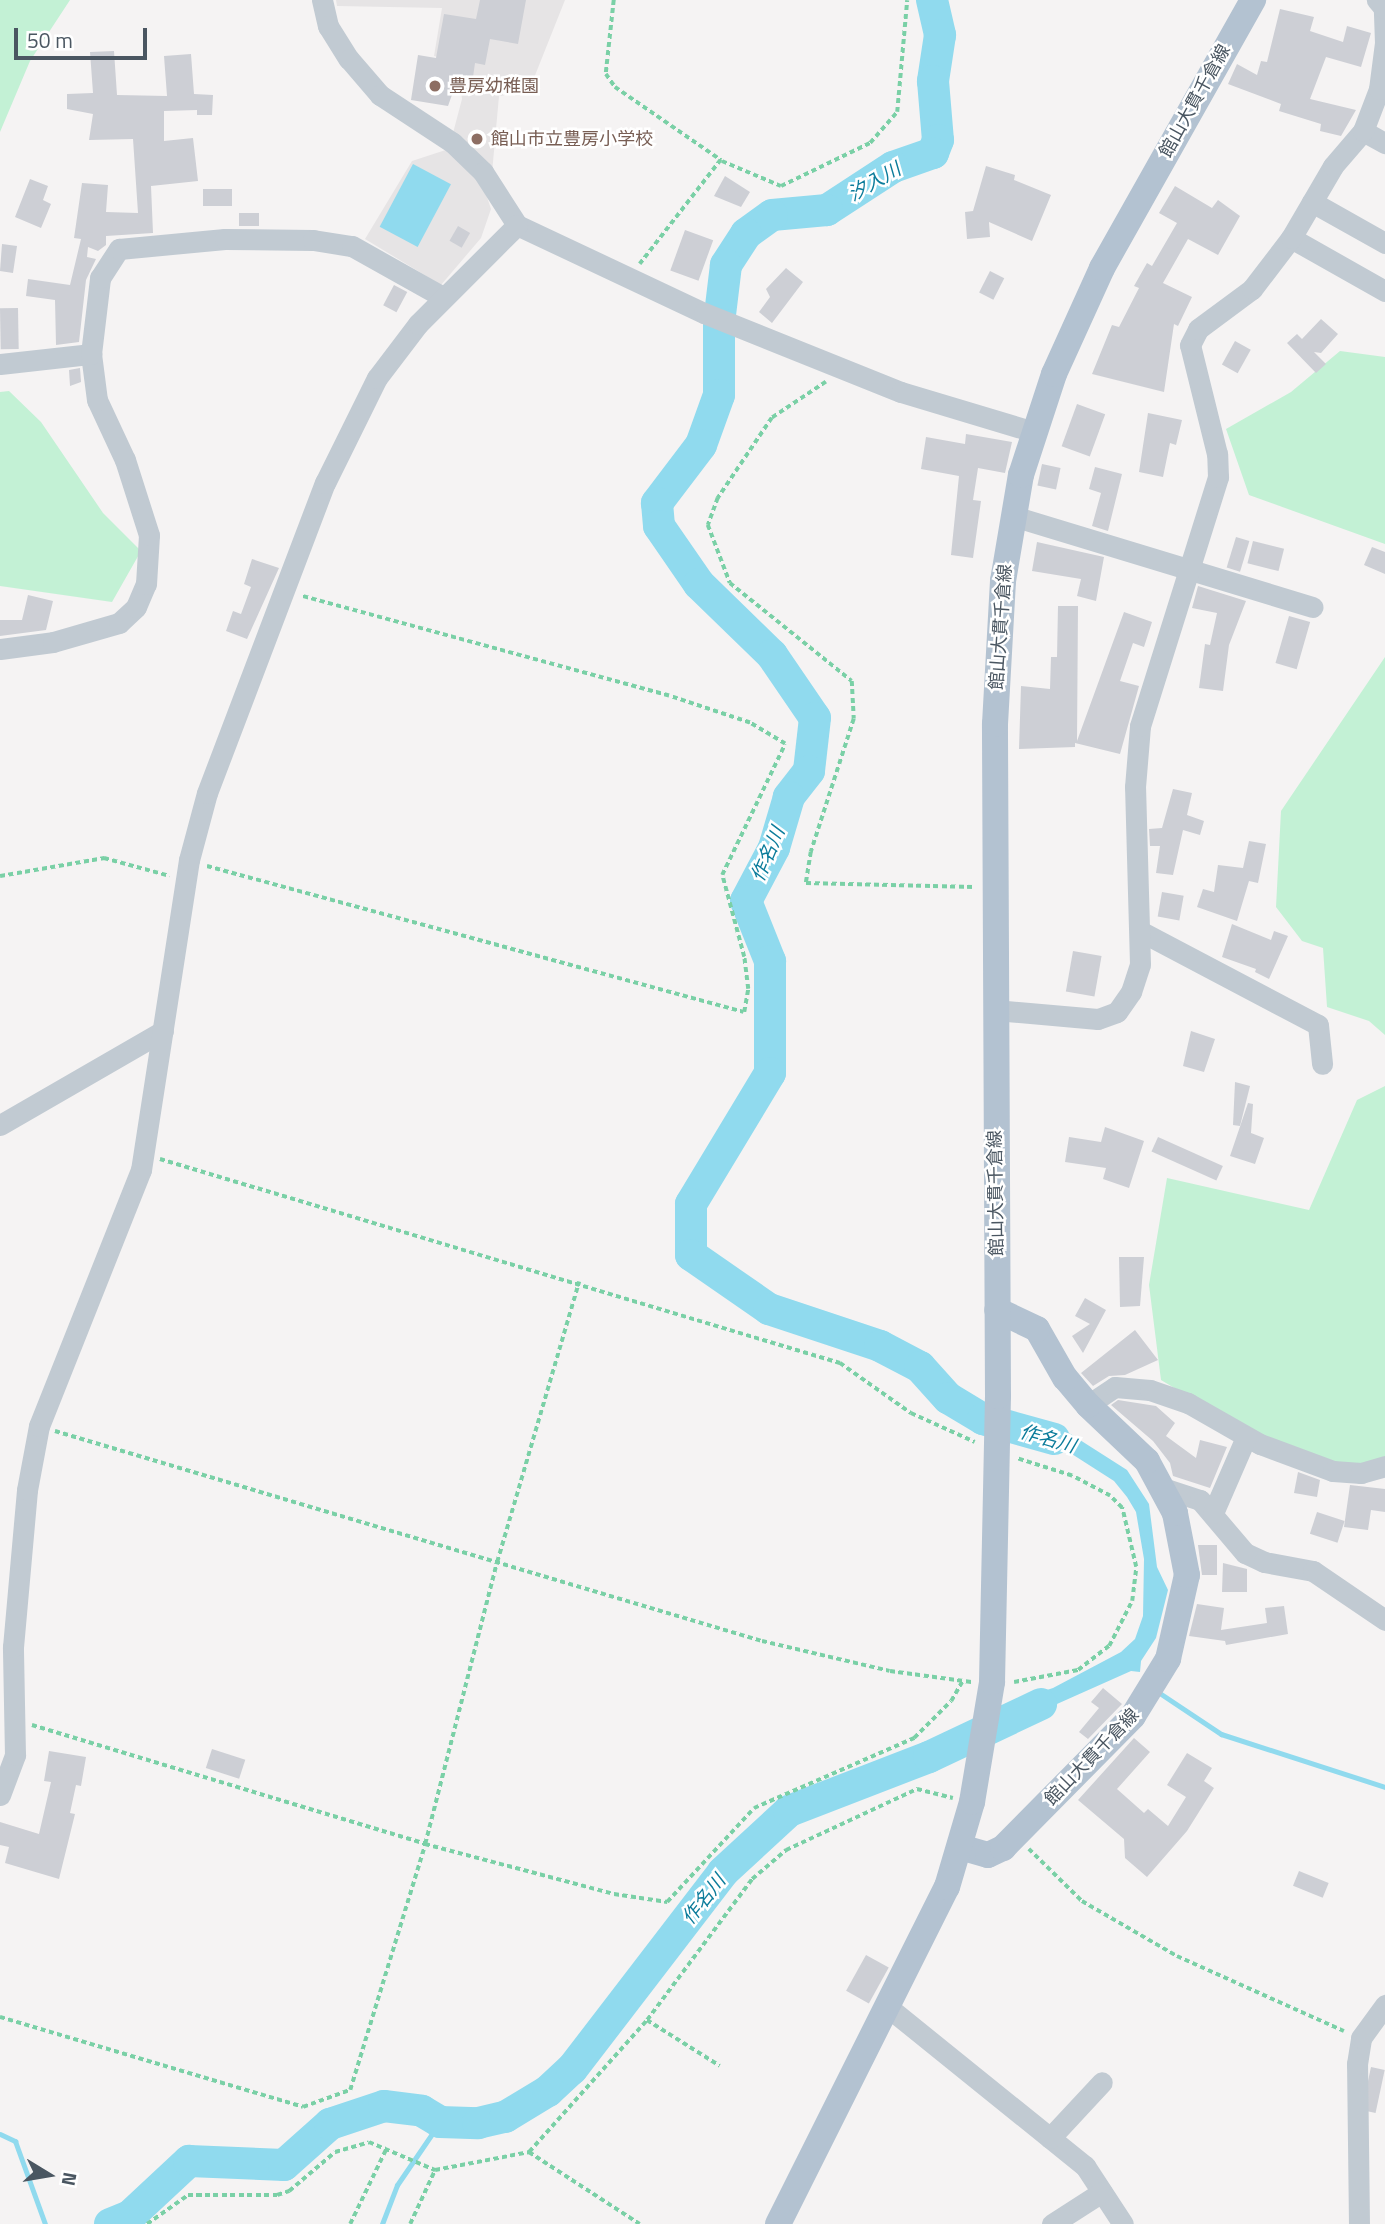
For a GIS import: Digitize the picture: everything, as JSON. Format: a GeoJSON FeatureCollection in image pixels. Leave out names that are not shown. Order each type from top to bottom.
{"type":"FeatureCollection","features":[{"type":"Feature","properties":{"kind":"main road","name":"館山大貫千倉線"},"geometry":{"type":"LineString","coordinates":[[778,2224],[931,1925],[960,1847],[972,1802],[990,1690],[998,1396],[995,887],[998,648],[1013,516],[1034,432],[1054,374],[1102,268],[1253,0]]}},
{"type":"Feature","properties":{"kind":"main road","name":"館山大貫千倉線"},"geometry":{"type":"LineString","coordinates":[[960,1847],[988,1855],[1017,1834],[1133,1716],[1153,1688],[1177,1630],[1187,1575],[1182,1534],[1166,1489],[1135,1447],[1088,1405],[1065,1378],[1037,1329],[997,1310]]}},
{"type":"Feature","properties":{"kind":"street"},"geometry":{"type":"LineString","coordinates":[[322,0],[328,26],[348,60],[380,95],[453,143],[483,172],[517,225],[704,313],[901,392],[1034,432]]}},
{"type":"Feature","properties":{"kind":"street"},"geometry":{"type":"LineString","coordinates":[[995,1010],[1098,1019],[1117,1012],[1131,992],[1140,964],[1135,787],[1140,726],[1191,572],[1218,477],[1217,454],[1190,345],[1198,329],[1252,289],[1291,238],[1333,166],[1363,131],[1379,89],[1385,43],[1384,8],[1377,0]]}},
{"type":"Feature","properties":{"kind":"street"},"geometry":{"type":"LineString","coordinates":[[1363,131],[1385,143]]}},
{"type":"Feature","properties":{"kind":"street"},"geometry":{"type":"LineString","coordinates":[[1312,202],[1385,243]]}},
{"type":"Feature","properties":{"kind":"street"},"geometry":{"type":"LineString","coordinates":[[0,1795],[15,1755],[13,1719],[20,1567],[39,1426],[124,1220],[145,1154],[187,870],[207,793],[283,591],[339,453],[377,378],[443,297],[517,225]]}},
{"type":"Feature","properties":{"kind":"street"},"geometry":{"type":"LineString","coordinates":[[1291,238],[1385,291]]}},
{"type":"Feature","properties":{"kind":"street"},"geometry":{"type":"LineString","coordinates":[[0,649],[53,642],[119,623],[136,607],[146,584],[149,535],[125,460],[97,400],[92,354],[100,278],[119,249],[225,239],[313,240],[352,246],[443,297]]}},
{"type":"Feature","properties":{"kind":"street"},"geometry":{"type":"LineString","coordinates":[[0,364],[92,354]]}},
{"type":"Feature","properties":{"kind":"street"},"geometry":{"type":"LineString","coordinates":[[1013,516],[1312,607]]}},
{"type":"Feature","properties":{"kind":"street"},"geometry":{"type":"LineString","coordinates":[[1140,931],[1318,1025],[1322,1064]]}},
{"type":"Feature","properties":{"kind":"street"},"geometry":{"type":"LineString","coordinates":[[0,1125],[163,1031]]}},
{"type":"Feature","properties":{"kind":"street"},"geometry":{"type":"LineString","coordinates":[[1088,1405],[1115,1387],[1150,1390],[1188,1403],[1246,1437],[1333,1471],[1361,1473],[1385,1466]]}},
{"type":"Feature","properties":{"kind":"street"},"geometry":{"type":"LineString","coordinates":[[1213,1513],[1246,1437]]}},
{"type":"Feature","properties":{"kind":"street"},"geometry":{"type":"LineString","coordinates":[[1166,1489],[1188,1494],[1213,1513],[1245,1553],[1264,1562],[1313,1571],[1385,1620]]}},
{"type":"Feature","properties":{"kind":"street"},"geometry":{"type":"LineString","coordinates":[[1359,2224],[1357,2064],[1361,2038],[1385,2005]]}},
{"type":"Feature","properties":{"kind":"street"},"geometry":{"type":"LineString","coordinates":[[889,2008],[1085,2166],[1123,2224]]}},
{"type":"Feature","properties":{"kind":"street"},"geometry":{"type":"LineString","coordinates":[[1050,2138],[1101,2081]]}},
{"type":"Feature","properties":{"kind":"street"},"geometry":{"type":"LineString","coordinates":[[1052,2224],[1102,2192]]}},
{"type":"Feature","properties":{"kind":"path"},"geometry":{"type":"LineString","coordinates":[[614,0],[606,74],[615,87],[721,160],[781,186],[870,143],[897,112],[907,0]]}},
{"type":"Feature","properties":{"kind":"path"},"geometry":{"type":"LineString","coordinates":[[628,278],[721,160]]}},
{"type":"Feature","properties":{"kind":"path"},"geometry":{"type":"LineString","coordinates":[[846,369],[772,418],[718,498],[708,525],[730,583],[852,681],[854,719],[811,852],[806,883],[995,887]]}},
{"type":"Feature","properties":{"kind":"path"},"geometry":{"type":"LineString","coordinates":[[0,876],[104,858],[187,870],[744,1012],[748,989],[744,957],[722,875],[785,744],[750,723],[669,696],[283,591]]}},
{"type":"Feature","properties":{"kind":"path"},"geometry":{"type":"LineString","coordinates":[[39,1426],[762,1641],[890,1671],[962,1682],[990,1690],[1079,1670],[1109,1646],[1132,1601],[1136,1567],[1122,1508],[1110,1496],[1072,1476],[911,1413],[840,1363],[579,1282],[145,1154]]}},
{"type":"Feature","properties":{"kind":"path"},"geometry":{"type":"LineString","coordinates":[[0,2017],[303,2107],[330,2100],[350,2090],[425,1844],[497,1562],[579,1282]]}},
{"type":"Feature","properties":{"kind":"path"},"geometry":{"type":"LineString","coordinates":[[13,1719],[425,1844],[614,1894],[667,1902],[754,1808],[914,1738],[951,1702],[962,1682]]}},
{"type":"Feature","properties":{"kind":"path"},"geometry":{"type":"LineString","coordinates":[[147,2224],[188,2195],[277,2195],[345,2147],[369,2141],[387,2146],[435,2170],[529,2152],[647,2020],[752,1880],[786,1850],[917,1789],[972,1802]]}},
{"type":"Feature","properties":{"kind":"path"},"geometry":{"type":"LineString","coordinates":[[1017,1834],[1082,1901],[1177,1956],[1361,2038]]}},
{"type":"Feature","properties":{"kind":"path"},"geometry":{"type":"LineString","coordinates":[[647,2020],[720,2066]]}},
{"type":"Feature","properties":{"kind":"path"},"geometry":{"type":"LineString","coordinates":[[350,2224],[387,2146]]}},
{"type":"Feature","properties":{"kind":"path"},"geometry":{"type":"LineString","coordinates":[[529,2152],[640,2224]]}},
{"type":"Feature","properties":{"kind":"path"},"geometry":{"type":"LineString","coordinates":[[410,2224],[435,2170]]}},
{"type":"Feature","properties":{"kind":"shaded area","name":"館山市立豊房小学校"},"geometry":{"type":"Polygon","coordinates":[[[336,0],[565,0],[528,93],[499,96],[492,173],[485,191],[491,209],[481,238],[441,285],[365,239],[412,161],[464,144],[453,133],[462,99],[457,62],[434,56],[442,8],[337,6],[336,0]]]}},
{"type":"Feature","properties":{"kind":"green space"},"geometry":{"type":"Polygon","coordinates":[[[0,0],[70,0],[30,61],[0,132],[0,0]]]}},
{"type":"Feature","properties":{"kind":"green space"},"geometry":{"type":"Polygon","coordinates":[[[1340,351],[1385,357],[1385,544],[1249,495],[1226,429],[1291,392],[1340,351]]]}},
{"type":"Feature","properties":{"kind":"green space"},"geometry":{"type":"Polygon","coordinates":[[[9,391],[41,422],[103,513],[141,551],[112,602],[0,586],[0,392],[9,391]]]}},
{"type":"Feature","properties":{"kind":"green space"},"geometry":{"type":"Polygon","coordinates":[[[1385,657],[1385,1035],[1369,1021],[1327,1007],[1323,948],[1302,941],[1276,907],[1281,811],[1385,657]]]}},
{"type":"Feature","properties":{"kind":"green space"},"geometry":{"type":"Polygon","coordinates":[[[1385,1086],[1385,1462],[1355,1469],[1248,1432],[1161,1380],[1149,1285],[1167,1178],[1309,1210],[1357,1100],[1385,1086]]]}},
{"type":"Feature","properties":{"kind":"water"},"geometry":{"type":"Polygon","coordinates":[[[413,164],[451,184],[418,247],[380,227],[413,164]]]}},
{"type":"Feature","properties":{"kind":"water"},"geometry":{"type":"Polygon","coordinates":[[[1012,1417],[1069,1433],[1127,1470],[1149,1504],[1157,1567],[1168,1590],[1156,1638],[1141,1661],[1140,1672],[1131,1671],[1039,1712],[1032,1721],[1002,1734],[1005,1704],[1053,1688],[1121,1652],[1135,1639],[1143,1616],[1144,1559],[1136,1512],[1127,1497],[1114,1481],[1064,1449],[1012,1435],[1012,1417]]]}},
{"type":"Feature","properties":{"kind":"building"},"geometry":{"type":"Polygon","coordinates":[[[480,0],[526,0],[518,44],[490,39],[485,65],[475,63],[473,77],[459,75],[448,106],[411,100],[418,55],[436,58],[444,14],[476,19],[480,0]]]}},
{"type":"Feature","properties":{"kind":"building"},"geometry":{"type":"Polygon","coordinates":[[[1280,9],[1314,17],[1310,31],[1343,42],[1347,26],[1371,33],[1361,67],[1326,57],[1310,99],[1356,110],[1341,136],[1320,131],[1321,124],[1279,111],[1281,104],[1228,84],[1237,64],[1257,75],[1261,61],[1267,62],[1280,9]]]}},
{"type":"Feature","properties":{"kind":"building"},"geometry":{"type":"Polygon","coordinates":[[[114,51],[117,95],[167,96],[164,56],[191,54],[194,94],[213,95],[212,115],[197,115],[197,110],[164,111],[164,141],[193,138],[198,181],[151,186],[153,233],[106,236],[106,245],[98,251],[88,247],[87,257],[96,259],[86,280],[79,342],[56,345],[55,300],[26,296],[28,279],[70,285],[81,239],[74,238],[82,183],[108,185],[106,212],[138,213],[133,139],[89,140],[93,114],[67,109],[67,94],[93,93],[90,52],[114,51]]]}},
{"type":"Feature","properties":{"kind":"building"},"geometry":{"type":"Polygon","coordinates":[[[986,166],[1015,175],[1014,180],[1051,195],[1032,241],[989,222],[990,237],[967,239],[965,212],[973,211],[986,166]]]}},
{"type":"Feature","properties":{"kind":"building"},"geometry":{"type":"Polygon","coordinates":[[[725,176],[750,192],[741,207],[714,196],[725,176]]]}},
{"type":"Feature","properties":{"kind":"building"},"geometry":{"type":"Polygon","coordinates":[[[30,179],[48,186],[43,200],[51,204],[41,228],[15,217],[30,179]]]}},
{"type":"Feature","properties":{"kind":"building"},"geometry":{"type":"Polygon","coordinates":[[[1175,186],[1212,208],[1218,200],[1240,216],[1218,255],[1188,239],[1163,283],[1192,297],[1178,326],[1174,324],[1164,392],[1092,374],[1112,325],[1119,327],[1139,288],[1134,286],[1147,263],[1152,266],[1177,223],[1159,213],[1175,186]]]}},
{"type":"Feature","properties":{"kind":"building"},"geometry":{"type":"Polygon","coordinates":[[[203,189],[232,189],[232,206],[203,206],[203,189]]]}},
{"type":"Feature","properties":{"kind":"building"},"geometry":{"type":"Polygon","coordinates":[[[239,213],[259,213],[259,226],[239,226],[239,213]]]}},
{"type":"Feature","properties":{"kind":"building"},"geometry":{"type":"Polygon","coordinates":[[[458,226],[470,233],[462,248],[450,241],[458,226]]]}},
{"type":"Feature","properties":{"kind":"building"},"geometry":{"type":"Polygon","coordinates":[[[685,230],[713,240],[698,281],[670,270],[685,230]]]}},
{"type":"Feature","properties":{"kind":"building"},"geometry":{"type":"Polygon","coordinates":[[[2,244],[17,246],[13,273],[0,271],[2,244]]]}},
{"type":"Feature","properties":{"kind":"building"},"geometry":{"type":"Polygon","coordinates":[[[786,268],[803,282],[772,323],[759,312],[770,297],[766,289],[786,268]]]}},
{"type":"Feature","properties":{"kind":"building"},"geometry":{"type":"Polygon","coordinates":[[[990,271],[1004,278],[993,300],[979,292],[990,271]]]}},
{"type":"Feature","properties":{"kind":"building"},"geometry":{"type":"Polygon","coordinates":[[[394,285],[407,292],[396,312],[383,305],[394,285]]]}},
{"type":"Feature","properties":{"kind":"building"},"geometry":{"type":"Polygon","coordinates":[[[0,308],[18,308],[19,349],[1,349],[0,308]]]}},
{"type":"Feature","properties":{"kind":"building"},"geometry":{"type":"Polygon","coordinates":[[[1321,319],[1338,334],[1321,353],[1314,352],[1326,364],[1316,373],[1287,343],[1297,334],[1302,339],[1321,319]]]}},
{"type":"Feature","properties":{"kind":"building"},"geometry":{"type":"Polygon","coordinates":[[[1235,341],[1251,350],[1238,373],[1222,365],[1235,341]]]}},
{"type":"Feature","properties":{"kind":"building"},"geometry":{"type":"Polygon","coordinates":[[[80,368],[81,382],[70,386],[69,370],[80,368]]]}},
{"type":"Feature","properties":{"kind":"building"},"geometry":{"type":"Polygon","coordinates":[[[1077,404],[1105,414],[1090,457],[1062,446],[1077,404]]]}},
{"type":"Feature","properties":{"kind":"building"},"geometry":{"type":"Polygon","coordinates":[[[1148,413],[1182,420],[1176,445],[1170,443],[1163,477],[1139,472],[1148,413]]]}},
{"type":"Feature","properties":{"kind":"building"},"geometry":{"type":"Polygon","coordinates":[[[966,434],[1012,442],[1005,473],[978,468],[973,500],[981,501],[973,558],[951,555],[959,476],[921,469],[926,437],[965,444],[966,434]]]}},
{"type":"Feature","properties":{"kind":"building"},"geometry":{"type":"Polygon","coordinates":[[[1042,464],[1061,468],[1056,489],[1037,486],[1042,464]]]}},
{"type":"Feature","properties":{"kind":"building"},"geometry":{"type":"Polygon","coordinates":[[[1095,467],[1122,474],[1108,531],[1092,526],[1101,493],[1089,489],[1095,467]]]}},
{"type":"Feature","properties":{"kind":"building"},"geometry":{"type":"Polygon","coordinates":[[[1236,537],[1249,541],[1240,572],[1227,568],[1236,537]]]}},
{"type":"Feature","properties":{"kind":"building"},"geometry":{"type":"Polygon","coordinates":[[[1253,541],[1284,549],[1278,571],[1247,563],[1253,541]]]}},
{"type":"Feature","properties":{"kind":"building"},"geometry":{"type":"Polygon","coordinates":[[[1037,542],[1104,557],[1096,601],[1077,596],[1081,579],[1032,571],[1037,542]]]}},
{"type":"Feature","properties":{"kind":"building"},"geometry":{"type":"Polygon","coordinates":[[[1372,547],[1385,552],[1385,574],[1364,565],[1372,547]]]}},
{"type":"Feature","properties":{"kind":"building"},"geometry":{"type":"Polygon","coordinates":[[[252,559],[279,568],[247,639],[226,631],[233,611],[241,614],[251,587],[244,584],[252,559]]]}},
{"type":"Feature","properties":{"kind":"building"},"geometry":{"type":"Polygon","coordinates":[[[1198,586],[1246,601],[1229,645],[1223,691],[1199,688],[1205,644],[1210,645],[1217,613],[1192,608],[1198,586]]]}},
{"type":"Feature","properties":{"kind":"building"},"geometry":{"type":"Polygon","coordinates":[[[28,595],[53,601],[46,630],[0,636],[0,620],[22,620],[28,595]]]}},
{"type":"Feature","properties":{"kind":"building"},"geometry":{"type":"Polygon","coordinates":[[[1058,606],[1078,606],[1077,741],[1124,612],[1152,622],[1144,647],[1133,643],[1120,681],[1139,686],[1120,754],[1075,743],[1075,747],[1019,749],[1021,686],[1050,689],[1051,657],[1057,657],[1058,606]]]}},
{"type":"Feature","properties":{"kind":"building"},"geometry":{"type":"Polygon","coordinates":[[[1289,616],[1310,622],[1297,669],[1275,663],[1289,616]]]}},
{"type":"Feature","properties":{"kind":"building"},"geometry":{"type":"Polygon","coordinates":[[[1173,789],[1192,793],[1187,815],[1204,821],[1200,835],[1183,830],[1173,875],[1156,873],[1160,846],[1150,846],[1149,829],[1162,828],[1173,789]]]}},
{"type":"Feature","properties":{"kind":"building"},"geometry":{"type":"Polygon","coordinates":[[[1249,841],[1266,844],[1258,883],[1249,881],[1237,921],[1197,907],[1203,889],[1214,892],[1218,865],[1243,868],[1249,841]]]}},
{"type":"Feature","properties":{"kind":"building"},"geometry":{"type":"Polygon","coordinates":[[[1162,892],[1184,896],[1179,920],[1158,917],[1162,892]]]}},
{"type":"Feature","properties":{"kind":"building"},"geometry":{"type":"Polygon","coordinates":[[[1232,924],[1271,940],[1274,931],[1288,936],[1269,979],[1255,972],[1256,969],[1222,957],[1232,924]]]}},
{"type":"Feature","properties":{"kind":"building"},"geometry":{"type":"Polygon","coordinates":[[[1073,951],[1102,956],[1094,996],[1066,991],[1073,951]]]}},
{"type":"Feature","properties":{"kind":"building"},"geometry":{"type":"Polygon","coordinates":[[[1191,1031],[1215,1039],[1204,1072],[1183,1066],[1191,1031]]]}},
{"type":"Feature","properties":{"kind":"building"},"geometry":{"type":"Polygon","coordinates":[[[1235,1082],[1250,1086],[1240,1126],[1233,1125],[1235,1082]]]}},
{"type":"Feature","properties":{"kind":"building"},"geometry":{"type":"Polygon","coordinates":[[[1248,1103],[1253,1104],[1251,1133],[1264,1138],[1255,1164],[1230,1156],[1248,1103]]]}},
{"type":"Feature","properties":{"kind":"building"},"geometry":{"type":"Polygon","coordinates":[[[1105,1127],[1144,1141],[1129,1188],[1103,1179],[1106,1168],[1065,1162],[1069,1137],[1101,1142],[1105,1127]]]}},
{"type":"Feature","properties":{"kind":"building"},"geometry":{"type":"Polygon","coordinates":[[[1158,1137],[1223,1166],[1216,1180],[1151,1152],[1158,1137]]]}},
{"type":"Feature","properties":{"kind":"building"},"geometry":{"type":"Polygon","coordinates":[[[1119,1257],[1144,1257],[1140,1306],[1120,1307],[1119,1257]]]}},
{"type":"Feature","properties":{"kind":"building"},"geometry":{"type":"Polygon","coordinates":[[[1085,1298],[1106,1310],[1083,1353],[1072,1336],[1090,1324],[1075,1316],[1085,1298]]]}},
{"type":"Feature","properties":{"kind":"building"},"geometry":{"type":"Polygon","coordinates":[[[1135,1330],[1158,1360],[1125,1375],[1109,1376],[1093,1386],[1081,1373],[1135,1330]]]}},
{"type":"Feature","properties":{"kind":"building"},"geometry":{"type":"Polygon","coordinates":[[[1118,1400],[1156,1406],[1175,1423],[1166,1436],[1196,1458],[1200,1440],[1227,1447],[1210,1488],[1173,1476],[1170,1463],[1153,1441],[1111,1405],[1118,1400]]]}},
{"type":"Feature","properties":{"kind":"building"},"geometry":{"type":"Polygon","coordinates":[[[1298,1472],[1320,1480],[1317,1497],[1294,1493],[1298,1472]]]}},
{"type":"Feature","properties":{"kind":"building"},"geometry":{"type":"Polygon","coordinates":[[[1350,1485],[1385,1489],[1385,1512],[1371,1510],[1368,1530],[1344,1527],[1350,1485]]]}},
{"type":"Feature","properties":{"kind":"building"},"geometry":{"type":"Polygon","coordinates":[[[1317,1512],[1345,1521],[1337,1543],[1310,1534],[1317,1512]]]}},
{"type":"Feature","properties":{"kind":"building"},"geometry":{"type":"Polygon","coordinates":[[[1198,1545],[1217,1545],[1217,1575],[1202,1575],[1198,1545]]]}},
{"type":"Feature","properties":{"kind":"building"},"geometry":{"type":"Polygon","coordinates":[[[1223,1563],[1247,1569],[1247,1592],[1222,1592],[1223,1563]]]}},
{"type":"Feature","properties":{"kind":"building"},"geometry":{"type":"Polygon","coordinates":[[[1197,1604],[1224,1608],[1221,1630],[1267,1623],[1265,1608],[1284,1606],[1288,1634],[1226,1645],[1225,1641],[1189,1636],[1197,1604]]]}},
{"type":"Feature","properties":{"kind":"building"},"geometry":{"type":"Polygon","coordinates":[[[1103,1688],[1122,1704],[1088,1739],[1079,1732],[1099,1708],[1091,1702],[1103,1688]]]}},
{"type":"Feature","properties":{"kind":"building"},"geometry":{"type":"Polygon","coordinates":[[[1134,1738],[1150,1752],[1117,1789],[1144,1813],[1148,1809],[1168,1826],[1186,1797],[1167,1785],[1187,1753],[1212,1768],[1204,1781],[1214,1788],[1187,1831],[1147,1877],[1125,1858],[1124,1839],[1078,1800],[1134,1738]]]}},
{"type":"Feature","properties":{"kind":"building"},"geometry":{"type":"Polygon","coordinates":[[[212,1749],[245,1760],[239,1779],[206,1768],[212,1749]]]}},
{"type":"Feature","properties":{"kind":"building"},"geometry":{"type":"Polygon","coordinates":[[[49,1751],[86,1757],[81,1786],[76,1785],[70,1813],[75,1814],[59,1879],[5,1863],[9,1847],[0,1845],[0,1822],[39,1834],[51,1782],[44,1781],[49,1751]]]}},
{"type":"Feature","properties":{"kind":"building"},"geometry":{"type":"Polygon","coordinates":[[[1299,1871],[1329,1883],[1323,1898],[1293,1886],[1299,1871]]]}},
{"type":"Feature","properties":{"kind":"building"},"geometry":{"type":"Polygon","coordinates":[[[866,1955],[889,1968],[869,2003],[846,1991],[866,1955]]]}},
{"type":"Feature","properties":{"kind":"building"},"geometry":{"type":"Polygon","coordinates":[[[1371,2067],[1385,2070],[1376,2113],[1362,2110],[1371,2067]]]}},
{"type":"Feature","properties":{"kind":"waterway","name":"作名川"},"geometry":{"type":"LineString","coordinates":[[932,0],[940,35],[933,81],[938,140],[933,153],[893,167],[827,210],[772,215],[746,234],[726,265],[719,323],[719,395],[701,445],[657,503],[659,526],[699,584],[772,655],[815,718],[809,771],[789,797],[774,848],[746,901],[770,961],[770,1073],[691,1204],[691,1255],[769,1309],[880,1346],[920,1367],[948,1398],[983,1419],[1054,1439]]}},
{"type":"Feature","properties":{"kind":"waterway"},"geometry":{"type":"LineString","coordinates":[[1158,1692],[1221,1734],[1385,1787]]}},
{"type":"Feature","properties":{"kind":"waterway","name":"作名川"},"geometry":{"type":"LineString","coordinates":[[110,2224],[130,2216],[189,2161],[284,2165],[330,2124],[384,2106],[422,2111],[440,2122],[478,2123],[505,2117],[548,2091],[572,2069],[723,1872],[789,1811],[929,1757],[1041,1704]]}},
{"type":"Feature","properties":{"kind":"waterway"},"geometry":{"type":"LineString","coordinates":[[382,2224],[397,2185],[440,2122]]}},
{"type":"Feature","properties":{"kind":"waterway","name":"作名川"},"geometry":{"type":"LineString","coordinates":[[0,2134],[15,2141],[45,2224]]}},
{"type":"Feature","properties":{"kind":"place","name":"豊房幼稚園"},"geometry":{"type":"Point","coordinates":[435,86]}},
{"type":"Feature","properties":{"kind":"place","name":"館山市立豊房小学校"},"geometry":{"type":"Point","coordinates":[477,139]}},
{"type":"Feature","properties":{"kind":"water label","name":"汐入川"},"geometry":{"type":"Point","coordinates":[874,181]}}]}
